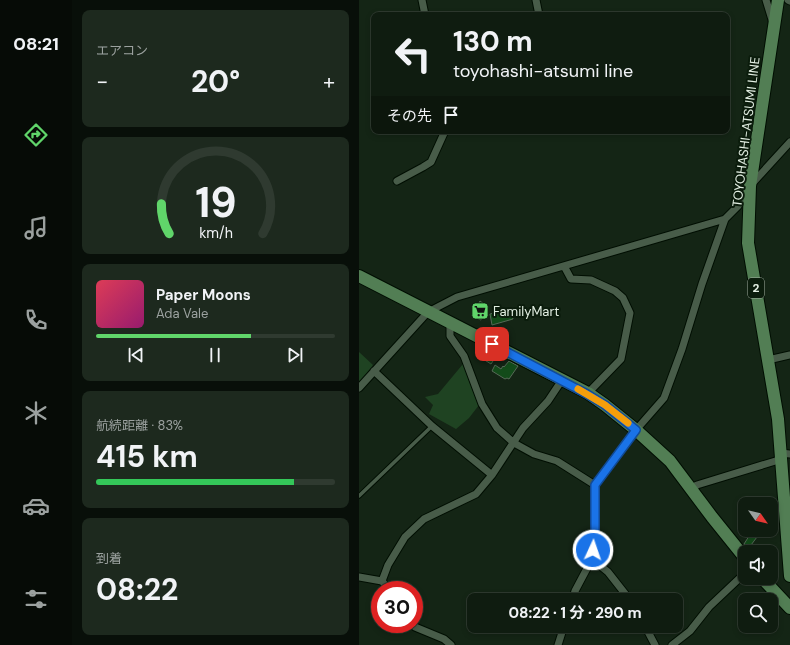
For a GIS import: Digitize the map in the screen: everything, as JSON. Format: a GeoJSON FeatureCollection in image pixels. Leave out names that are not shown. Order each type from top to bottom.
{"type":"FeatureCollection","features":[{"type":"Feature","properties":{"kind":"main road","name":"TOYOHASHI-ATSUMI LINE"},"geometry":{"type":"LineString","coordinates":[[778,0],[750,186],[748,243],[784,456],[790,576]]}},
{"type":"Feature","properties":{"kind":"main road"},"geometry":{"type":"LineString","coordinates":[[359,276],[562,380],[605,405],[636,430],[670,461],[738,549]]}},
{"type":"Feature","properties":{"kind":"main road"},"geometry":{"type":"LineString","coordinates":[[769,585],[790,608]]}},
{"type":"Feature","properties":{"kind":"street"},"geometry":{"type":"LineString","coordinates":[[422,0],[424,12]]}},
{"type":"Feature","properties":{"kind":"street"},"geometry":{"type":"LineString","coordinates":[[536,0],[538,12]]}},
{"type":"Feature","properties":{"kind":"street"},"geometry":{"type":"LineString","coordinates":[[766,0],[774,25]]}},
{"type":"Feature","properties":{"kind":"street"},"geometry":{"type":"LineString","coordinates":[[397,181],[431,162],[444,134]]}},
{"type":"Feature","properties":{"kind":"street"},"geometry":{"type":"LineString","coordinates":[[574,593],[592,559],[595,541],[595,485],[636,430],[664,398],[683,349],[702,284],[725,219],[738,206],[750,186],[790,142]]}},
{"type":"Feature","properties":{"kind":"street"},"geometry":{"type":"LineString","coordinates":[[359,388],[428,312],[457,297],[725,219]]}},
{"type":"Feature","properties":{"kind":"street"},"geometry":{"type":"LineString","coordinates":[[564,266],[571,279],[591,280],[615,291],[623,298],[631,313],[621,359],[587,394]]}},
{"type":"Feature","properties":{"kind":"street"},"geometry":{"type":"LineString","coordinates":[[450,323],[450,336],[464,356],[482,404],[497,428],[513,443],[534,454],[557,461],[595,485]]}},
{"type":"Feature","properties":{"kind":"street"},"geometry":{"type":"LineString","coordinates":[[768,360],[790,355]]}},
{"type":"Feature","properties":{"kind":"street"},"geometry":{"type":"LineString","coordinates":[[374,371],[432,426],[492,475]]}},
{"type":"Feature","properties":{"kind":"street"},"geometry":{"type":"LineString","coordinates":[[359,577],[382,581],[388,565],[405,537],[424,519],[476,494],[492,475],[523,428],[549,401],[562,380]]}},
{"type":"Feature","properties":{"kind":"street"},"geometry":{"type":"LineString","coordinates":[[691,489],[697,485],[784,456]]}},
{"type":"Feature","properties":{"kind":"street"},"geometry":{"type":"LineString","coordinates":[[592,559],[608,572],[624,593]]}},
{"type":"Feature","properties":{"kind":"street"},"geometry":{"type":"LineString","coordinates":[[672,645],[689,631],[709,607],[738,580]]}},
{"type":"Feature","properties":{"kind":"street"},"geometry":{"type":"LineString","coordinates":[[423,630],[444,639],[451,645]]}},
{"type":"Feature","properties":{"kind":"street"},"geometry":{"type":"LineString","coordinates":[[557,645],[561,633]]}},
{"type":"Feature","properties":{"kind":"street"},"geometry":{"type":"LineString","coordinates":[[649,633],[655,645]]}},
{"type":"Feature","properties":{"kind":"street"},"geometry":{"type":"LineString","coordinates":[[437,645],[444,639]]}},
{"type":"Feature","properties":{"kind":"lane"},"geometry":{"type":"LineString","coordinates":[[359,496],[432,426]]}},
{"type":"Feature","properties":{"kind":"green space"},"geometry":{"type":"Polygon","coordinates":[[[359,352],[373,365],[359,383],[359,352]]]}},
{"type":"Feature","properties":{"kind":"green space"},"geometry":{"type":"Polygon","coordinates":[[[463,364],[479,405],[469,418],[456,429],[429,414],[433,405],[425,397],[438,394],[463,364]]]}},
{"type":"Feature","properties":{"kind":"building","name":"FamilyMart"},"geometry":{"type":"Polygon","coordinates":[[[480,301],[488,307],[481,320],[472,316],[480,301]]]}},
{"type":"Feature","properties":{"kind":"building"},"geometry":{"type":"Polygon","coordinates":[[[498,312],[498,314],[511,312],[513,319],[492,325],[490,314],[498,312]]]}},
{"type":"Feature","properties":{"kind":"building"},"geometry":{"type":"Polygon","coordinates":[[[488,351],[497,355],[491,364],[483,359],[488,351]]]}},
{"type":"Feature","properties":{"kind":"building"},"geometry":{"type":"Polygon","coordinates":[[[509,361],[518,366],[509,379],[505,379],[492,371],[495,365],[501,369],[509,361]]]}},
{"type":"Feature","properties":{"kind":"building"},"geometry":{"type":"Polygon","coordinates":[[[748,537],[757,537],[751,545],[744,544],[748,537]]]}},
{"type":"Feature","properties":{"kind":"slow traffic"},"geometry":{"type":"LineString","coordinates":[[578,389],[605,405],[628,423]]}},
{"type":"Feature","properties":{"kind":"place","name":"FamilyMart"},"geometry":{"type":"Point","coordinates":[480,311]}},
{"type":"Feature","properties":{"kind":"route"},"geometry":{"type":"LineString","coordinates":[[492,344],[587,394],[605,405],[636,430],[595,485],[595,541],[593,550]]}}]}
